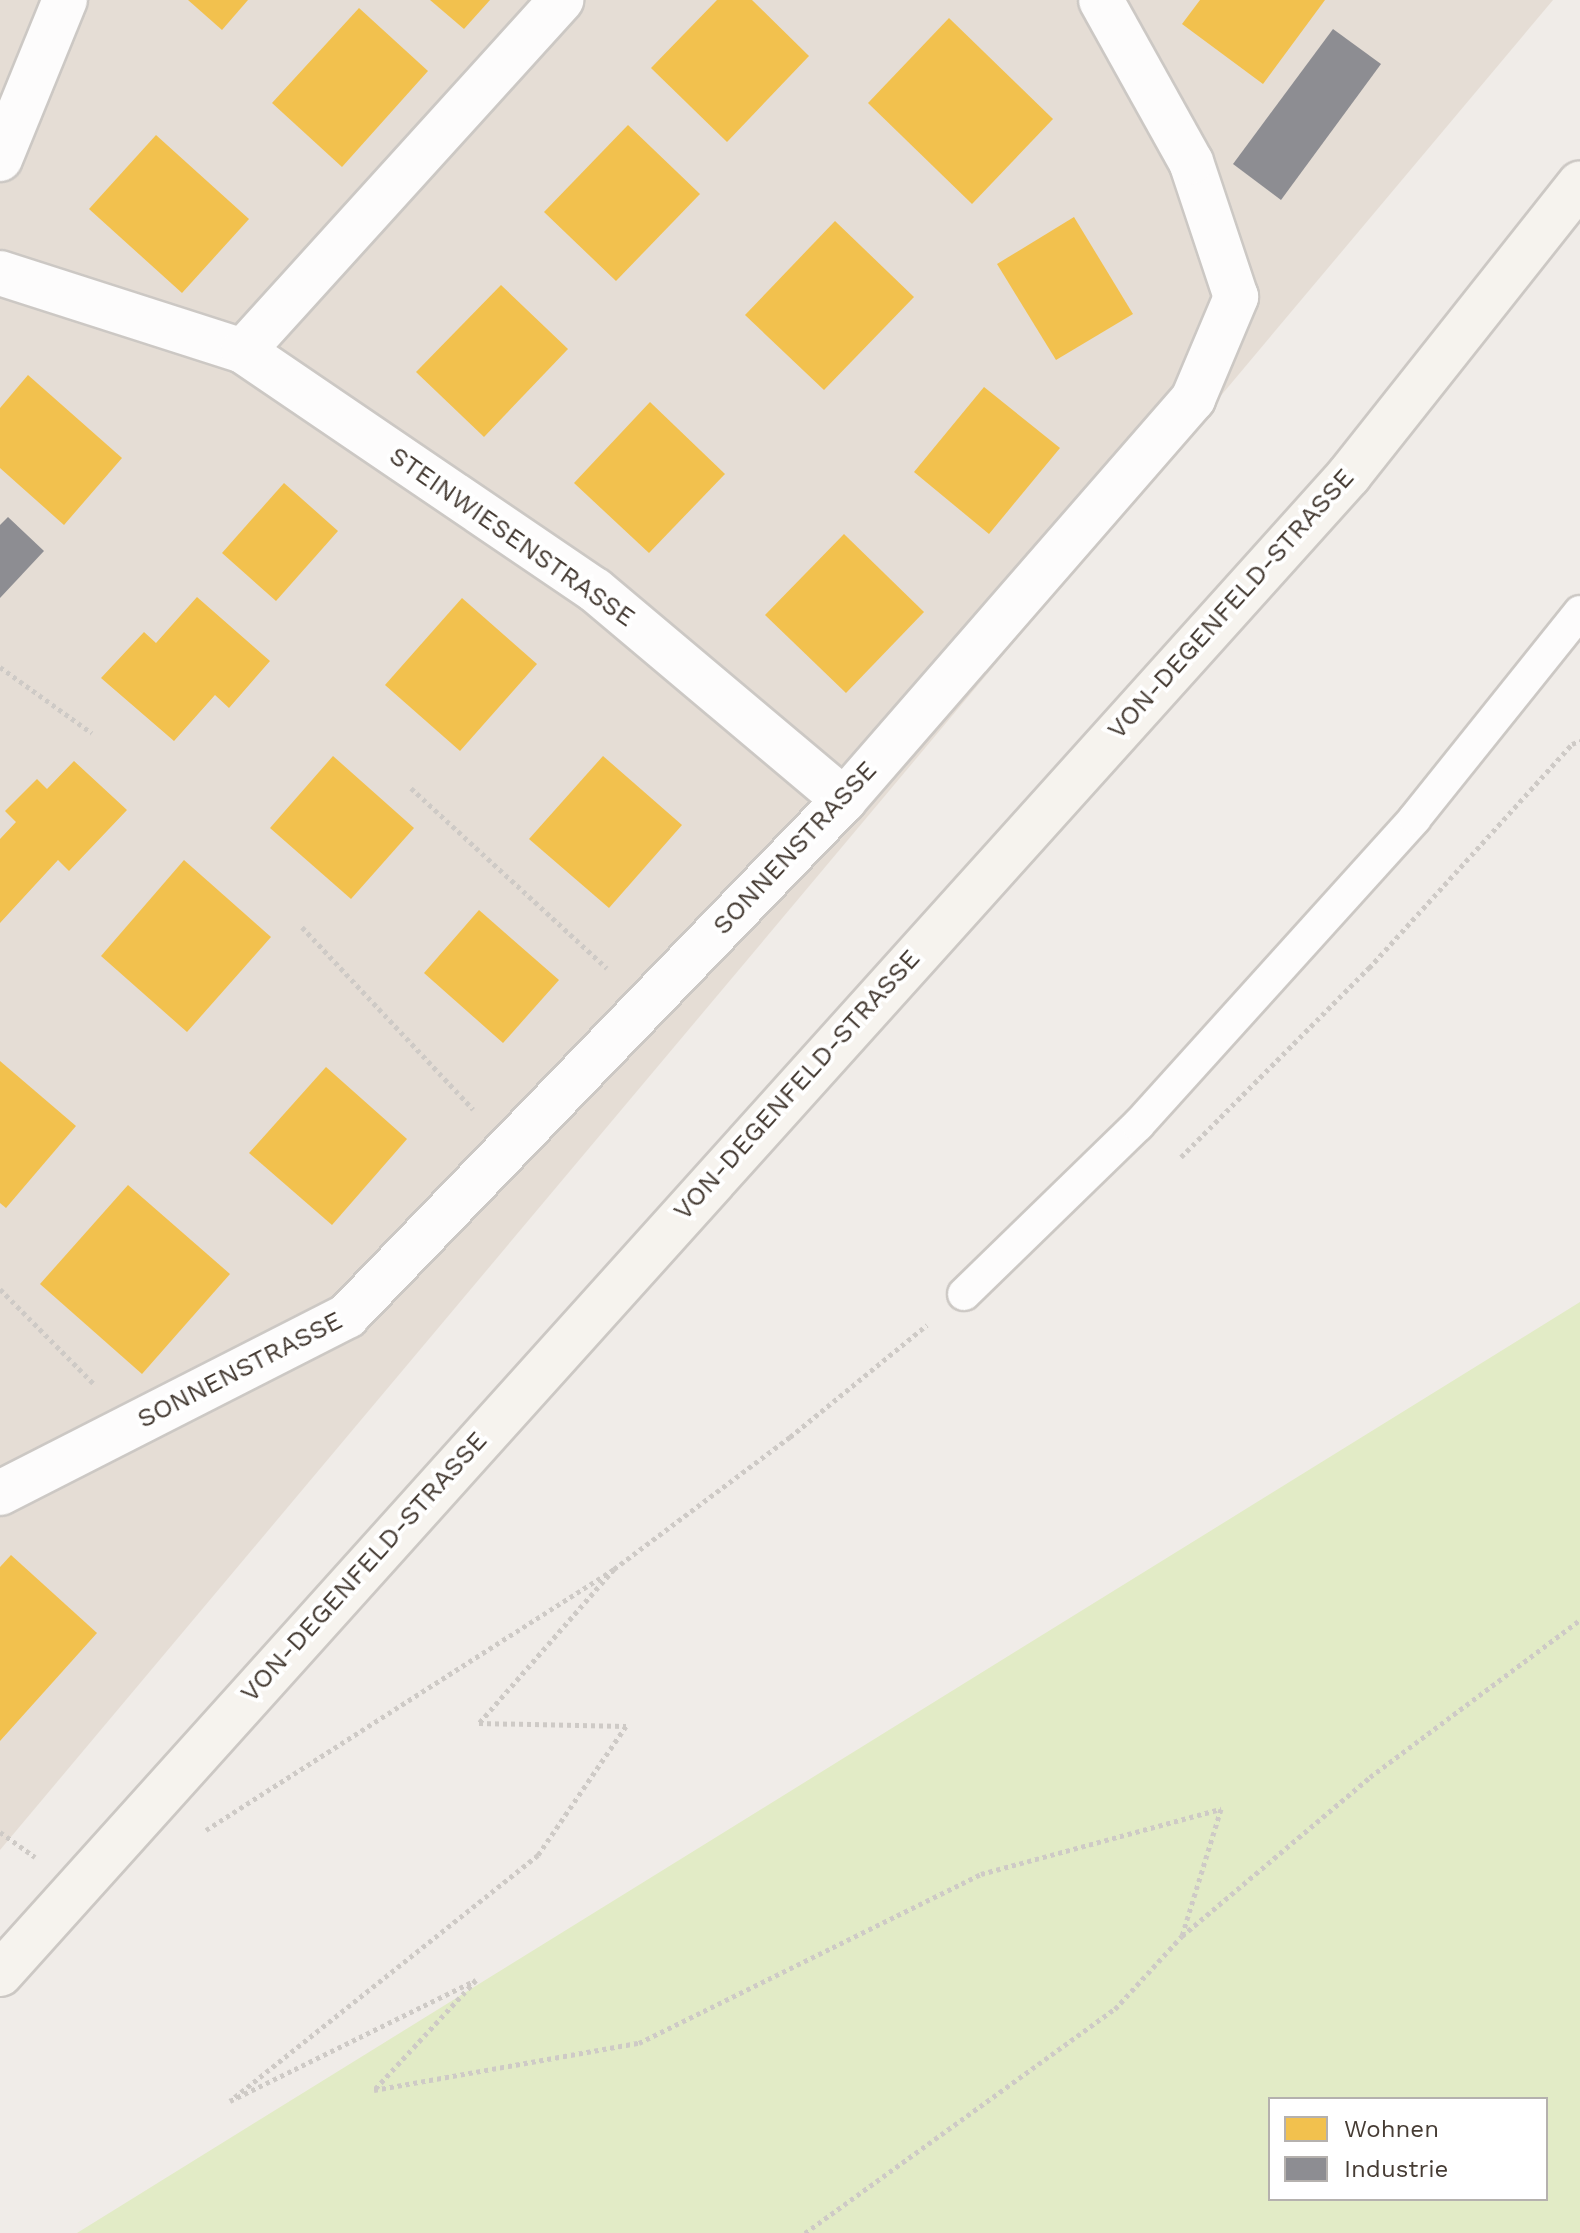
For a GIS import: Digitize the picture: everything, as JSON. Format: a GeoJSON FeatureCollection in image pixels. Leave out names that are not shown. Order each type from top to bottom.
{"type":"FeatureCollection","features":[{"type":"Feature","properties":{"kind":"main road","name":"VON-DEGENFELD-STRASSE"},"geometry":{"type":"LineString","coordinates":[[0,1974],[1349,475],[1580,184]]}},
{"type":"Feature","properties":{"kind":"street"},"geometry":{"type":"LineString","coordinates":[[0,159],[65,0]]}},
{"type":"Feature","properties":{"kind":"street"},"geometry":{"type":"LineString","coordinates":[[243,351],[561,0]]}},
{"type":"Feature","properties":{"kind":"street","name":"SONNENSTRASSE"},"geometry":{"type":"LineString","coordinates":[[0,1493],[347,1316],[844,800],[1193,399],[1236,297],[1191,162],[1101,0]]}},
{"type":"Feature","properties":{"kind":"street","name":"STEINWIESENSTRASSE"},"geometry":{"type":"LineString","coordinates":[[0,273],[243,351],[595,590],[844,800]]}},
{"type":"Feature","properties":{"kind":"lane"},"geometry":{"type":"LineString","coordinates":[[964,1294],[1170,1090],[1415,818],[1580,612]]}},
{"type":"Feature","properties":{"kind":"path"},"geometry":{"type":"LineString","coordinates":[[0,667],[92,733]]}},
{"type":"Feature","properties":{"kind":"path"},"geometry":{"type":"LineString","coordinates":[[1178,1159],[1369,968],[1580,734]]}},
{"type":"Feature","properties":{"kind":"path"},"geometry":{"type":"LineString","coordinates":[[1572,744],[1580,741]]}},
{"type":"Feature","properties":{"kind":"path"},"geometry":{"type":"LineString","coordinates":[[411,788],[646,1004]]}},
{"type":"Feature","properties":{"kind":"path"},"geometry":{"type":"LineString","coordinates":[[302,927],[510,1147]]}},
{"type":"Feature","properties":{"kind":"path"},"geometry":{"type":"LineString","coordinates":[[0,1289],[135,1425]]}},
{"type":"Feature","properties":{"kind":"path"},"geometry":{"type":"LineString","coordinates":[[142,1817],[208,1831],[614,1569],[790,1437],[964,1294]]}},
{"type":"Feature","properties":{"kind":"path"},"geometry":{"type":"LineString","coordinates":[[614,1569],[479,1723],[626,1726],[538,1855],[230,2101],[476,1980],[374,2090],[639,2043],[981,1874],[1221,1809],[1182,1936]]}},
{"type":"Feature","properties":{"kind":"path"},"geometry":{"type":"LineString","coordinates":[[805,2233],[1115,2009],[1182,1936],[1370,1777],[1580,1620]]}},
{"type":"Feature","properties":{"kind":"shaded area"},"geometry":{"type":"Polygon","coordinates":[[[0,0],[1553,0],[0,1850],[0,0]]]}},
{"type":"Feature","properties":{"kind":"green space"},"geometry":{"type":"Polygon","coordinates":[[[1580,1302],[1580,2233],[77,2233],[1580,1302]]]}},
{"type":"Feature","properties":{"kind":"building: Wohnen"},"geometry":{"type":"Polygon","coordinates":[[[188,0],[248,0],[222,30],[188,0]]]}},
{"type":"Feature","properties":{"kind":"building: Wohnen"},"geometry":{"type":"Polygon","coordinates":[[[430,0],[490,0],[464,29],[430,0]]]}},
{"type":"Feature","properties":{"kind":"building: Wohnen"},"geometry":{"type":"Polygon","coordinates":[[[717,0],[752,0],[809,56],[727,142],[651,68],[717,0]]]}},
{"type":"Feature","properties":{"kind":"building: Wohnen"},"geometry":{"type":"Polygon","coordinates":[[[1200,0],[1325,0],[1263,84],[1182,24],[1200,0]]]}},
{"type":"Feature","properties":{"kind":"building: Wohnen"},"geometry":{"type":"Polygon","coordinates":[[[359,8],[428,71],[342,167],[272,103],[359,8]]]}},
{"type":"Feature","properties":{"kind":"building: Wohnen"},"geometry":{"type":"Polygon","coordinates":[[[949,18],[1053,119],[972,204],[868,103],[949,18]]]}},
{"type":"Feature","properties":{"kind":"building: Wohnen"},"geometry":{"type":"Polygon","coordinates":[[[628,125],[700,194],[616,281],[544,212],[628,125]]]}},
{"type":"Feature","properties":{"kind":"building: Wohnen"},"geometry":{"type":"Polygon","coordinates":[[[156,135],[249,219],[182,293],[89,209],[156,135]]]}},
{"type":"Feature","properties":{"kind":"building: Wohnen"},"geometry":{"type":"Polygon","coordinates":[[[1074,217],[1133,314],[1056,360],[997,264],[1074,217]]]}},
{"type":"Feature","properties":{"kind":"building: Wohnen"},"geometry":{"type":"Polygon","coordinates":[[[835,221],[914,297],[824,390],[745,315],[835,221]]]}},
{"type":"Feature","properties":{"kind":"building: Wohnen"},"geometry":{"type":"Polygon","coordinates":[[[501,285],[568,349],[484,437],[416,372],[501,285]]]}},
{"type":"Feature","properties":{"kind":"building: Wohnen"},"geometry":{"type":"Polygon","coordinates":[[[28,375],[122,458],[64,525],[0,468],[0,408],[28,375]]]}},
{"type":"Feature","properties":{"kind":"building: Wohnen"},"geometry":{"type":"Polygon","coordinates":[[[984,387],[1060,448],[989,534],[914,472],[984,387]]]}},
{"type":"Feature","properties":{"kind":"building: Wohnen"},"geometry":{"type":"Polygon","coordinates":[[[650,402],[725,474],[649,553],[574,483],[650,402]]]}},
{"type":"Feature","properties":{"kind":"building: Wohnen"},"geometry":{"type":"Polygon","coordinates":[[[284,483],[338,531],[276,601],[222,553],[284,483]]]}},
{"type":"Feature","properties":{"kind":"building: Wohnen"},"geometry":{"type":"Polygon","coordinates":[[[844,534],[924,612],[846,693],[765,615],[844,534]]]}},
{"type":"Feature","properties":{"kind":"building: Wohnen"},"geometry":{"type":"Polygon","coordinates":[[[197,597],[270,661],[229,708],[215,695],[174,741],[101,678],[144,632],[156,643],[197,597]]]}},
{"type":"Feature","properties":{"kind":"building: Wohnen"},"geometry":{"type":"Polygon","coordinates":[[[462,598],[537,664],[460,751],[385,685],[462,598]]]}},
{"type":"Feature","properties":{"kind":"building: Wohnen"},"geometry":{"type":"Polygon","coordinates":[[[333,756],[414,828],[351,899],[270,828],[333,756]]]}},
{"type":"Feature","properties":{"kind":"building: Wohnen"},"geometry":{"type":"Polygon","coordinates":[[[603,756],[682,825],[609,908],[529,839],[603,756]]]}},
{"type":"Feature","properties":{"kind":"building: Wohnen"},"geometry":{"type":"Polygon","coordinates":[[[74,761],[127,810],[69,871],[58,860],[0,923],[0,839],[16,822],[5,811],[37,779],[47,789],[74,761]]]}},
{"type":"Feature","properties":{"kind":"building: Wohnen"},"geometry":{"type":"Polygon","coordinates":[[[184,860],[271,937],[187,1032],[101,956],[184,860]]]}},
{"type":"Feature","properties":{"kind":"building: Wohnen"},"geometry":{"type":"Polygon","coordinates":[[[479,910],[559,980],[503,1043],[424,973],[479,910]]]}},
{"type":"Feature","properties":{"kind":"building: Wohnen"},"geometry":{"type":"Polygon","coordinates":[[[0,1061],[76,1126],[6,1208],[0,1203],[0,1061]]]}},
{"type":"Feature","properties":{"kind":"building: Wohnen"},"geometry":{"type":"Polygon","coordinates":[[[326,1067],[407,1139],[332,1225],[249,1153],[326,1067]]]}},
{"type":"Feature","properties":{"kind":"building: Wohnen"},"geometry":{"type":"Polygon","coordinates":[[[128,1185],[230,1274],[142,1374],[40,1284],[128,1185]]]}},
{"type":"Feature","properties":{"kind":"building: Wohnen"},"geometry":{"type":"Polygon","coordinates":[[[11,1555],[97,1633],[0,1741],[0,1567],[11,1555]]]}},
{"type":"Feature","properties":{"kind":"building: Industrie"},"geometry":{"type":"Polygon","coordinates":[[[1333,29],[1381,64],[1281,200],[1233,164],[1333,29]]]}},
{"type":"Feature","properties":{"kind":"building: Industrie"},"geometry":{"type":"Polygon","coordinates":[[[8,517],[44,551],[0,598],[0,525],[8,517]]]}}]}
